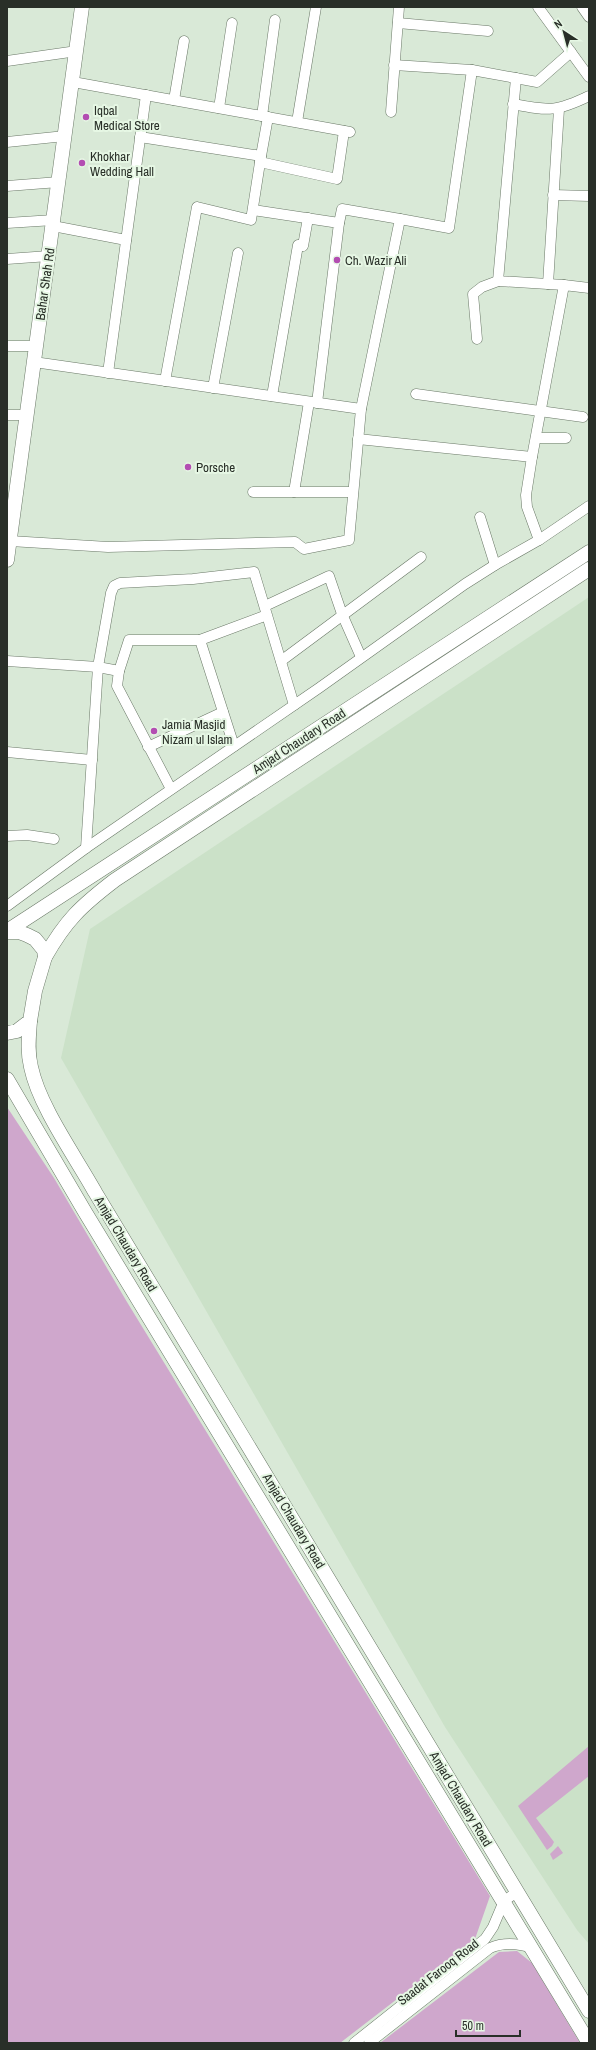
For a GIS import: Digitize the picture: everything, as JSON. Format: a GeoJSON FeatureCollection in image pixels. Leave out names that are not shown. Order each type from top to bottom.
{"type":"FeatureCollection","features":[{"type":"Feature","properties":{"kind":"main road","name":"Bahar Shah Rd"},"geometry":{"type":"LineString","coordinates":[[7,560],[10,541],[10,512],[27,415],[82,7]]}},
{"type":"Feature","properties":{"kind":"main road","name":"Amjad Chaudary Road"},"geometry":{"type":"LineString","coordinates":[[8,931],[589,552]]}},
{"type":"Feature","properties":{"kind":"main road","name":"Amjad Chaudary Road"},"geometry":{"type":"LineString","coordinates":[[589,569],[115,880],[84,904],[70,919],[45,957],[35,991],[28,1042],[30,1066],[36,1088],[47,1109],[589,2011]]}},
{"type":"Feature","properties":{"kind":"main road"},"geometry":{"type":"LineString","coordinates":[[8,931],[19,932],[35,939],[44,950],[45,957]]}},
{"type":"Feature","properties":{"kind":"main road"},"geometry":{"type":"LineString","coordinates":[[7,1033],[17,1031],[30,1021]]}},
{"type":"Feature","properties":{"kind":"main road","name":"Amjad Chaudary Road"},"geometry":{"type":"LineString","coordinates":[[7,1079],[85,1212],[589,2043]]}},
{"type":"Feature","properties":{"kind":"street"},"geometry":{"type":"LineString","coordinates":[[297,122],[316,7]]}},
{"type":"Feature","properties":{"kind":"street"},"geometry":{"type":"LineString","coordinates":[[391,112],[399,7]]}},
{"type":"Feature","properties":{"kind":"street"},"geometry":{"type":"LineString","coordinates":[[538,7],[589,77]]}},
{"type":"Feature","properties":{"kind":"street"},"geometry":{"type":"LineString","coordinates":[[582,7],[589,17]]}},
{"type":"Feature","properties":{"kind":"street"},"geometry":{"type":"LineString","coordinates":[[165,381],[196,207],[251,220],[261,159],[275,20]]}},
{"type":"Feature","properties":{"kind":"street"},"geometry":{"type":"LineString","coordinates":[[398,23],[488,31]]}},
{"type":"Feature","properties":{"kind":"street"},"geometry":{"type":"LineString","coordinates":[[220,108],[232,24]]}},
{"type":"Feature","properties":{"kind":"street"},"geometry":{"type":"LineString","coordinates":[[174,100],[184,41]]}},
{"type":"Feature","properties":{"kind":"street"},"geometry":{"type":"LineString","coordinates":[[7,61],[77,51]]}},
{"type":"Feature","properties":{"kind":"street"},"geometry":{"type":"LineString","coordinates":[[394,65],[472,70],[537,82],[571,52]]}},
{"type":"Feature","properties":{"kind":"street"},"geometry":{"type":"LineString","coordinates":[[294,492],[313,402],[342,210],[449,228],[472,70]]}},
{"type":"Feature","properties":{"kind":"street"},"geometry":{"type":"LineString","coordinates":[[498,281],[516,78]]}},
{"type":"Feature","properties":{"kind":"street"},"geometry":{"type":"LineString","coordinates":[[72,82],[347,131],[337,179],[261,159],[140,137]]}},
{"type":"Feature","properties":{"kind":"street"},"geometry":{"type":"LineString","coordinates":[[108,373],[146,95]]}},
{"type":"Feature","properties":{"kind":"street"},"geometry":{"type":"LineString","coordinates":[[513,104],[536,108],[559,108],[589,96]]}},
{"type":"Feature","properties":{"kind":"street"},"geometry":{"type":"LineString","coordinates":[[548,284],[559,108]]}},
{"type":"Feature","properties":{"kind":"street"},"geometry":{"type":"LineString","coordinates":[[7,142],[65,136]]}},
{"type":"Feature","properties":{"kind":"street"},"geometry":{"type":"LineString","coordinates":[[7,186],[59,182]]}},
{"type":"Feature","properties":{"kind":"street"},"geometry":{"type":"LineString","coordinates":[[554,195],[589,196]]}},
{"type":"Feature","properties":{"kind":"street"},"geometry":{"type":"LineString","coordinates":[[253,210],[339,223]]}},
{"type":"Feature","properties":{"kind":"street"},"geometry":{"type":"LineString","coordinates":[[272,396],[298,245],[303,246],[308,218]]}},
{"type":"Feature","properties":{"kind":"street"},"geometry":{"type":"LineString","coordinates":[[10,541],[108,547],[295,542],[304,549],[349,540],[361,409],[400,219]]}},
{"type":"Feature","properties":{"kind":"street"},"geometry":{"type":"LineString","coordinates":[[7,223],[53,223],[126,240]]}},
{"type":"Feature","properties":{"kind":"street"},"geometry":{"type":"LineString","coordinates":[[213,388],[238,253]]}},
{"type":"Feature","properties":{"kind":"street"},"geometry":{"type":"LineString","coordinates":[[7,259],[49,256]]}},
{"type":"Feature","properties":{"kind":"street"},"geometry":{"type":"LineString","coordinates":[[478,339],[473,294],[482,287],[498,281],[589,288]]}},
{"type":"Feature","properties":{"kind":"street"},"geometry":{"type":"LineString","coordinates":[[538,540],[527,507],[526,495],[564,285]]}},
{"type":"Feature","properties":{"kind":"street"},"geometry":{"type":"LineString","coordinates":[[7,346],[36,346]]}},
{"type":"Feature","properties":{"kind":"street"},"geometry":{"type":"LineString","coordinates":[[34,362],[361,409]]}},
{"type":"Feature","properties":{"kind":"street"},"geometry":{"type":"LineString","coordinates":[[416,394],[583,417]]}},
{"type":"Feature","properties":{"kind":"street"},"geometry":{"type":"LineString","coordinates":[[7,415],[27,415]]}},
{"type":"Feature","properties":{"kind":"street"},"geometry":{"type":"LineString","coordinates":[[536,438],[566,438]]}},
{"type":"Feature","properties":{"kind":"street"},"geometry":{"type":"LineString","coordinates":[[358,439],[532,458]]}},
{"type":"Feature","properties":{"kind":"street"},"geometry":{"type":"LineString","coordinates":[[253,492],[354,492]]}},
{"type":"Feature","properties":{"kind":"street"},"geometry":{"type":"LineString","coordinates":[[7,906],[86,848],[294,705],[361,656],[495,565],[538,540],[589,506]]}},
{"type":"Feature","properties":{"kind":"street"},"geometry":{"type":"LineString","coordinates":[[480,517],[495,565]]}},
{"type":"Feature","properties":{"kind":"street"},"geometry":{"type":"LineString","coordinates":[[281,661],[342,614],[422,557]]}},
{"type":"Feature","properties":{"kind":"street"},"geometry":{"type":"LineString","coordinates":[[86,848],[98,667],[111,593],[114,586],[120,583],[193,579],[254,572],[294,705]]}},
{"type":"Feature","properties":{"kind":"street"},"geometry":{"type":"LineString","coordinates":[[171,789],[117,686],[119,671],[129,640],[200,640],[266,611],[329,576],[342,614],[361,656]]}},
{"type":"Feature","properties":{"kind":"street"},"geometry":{"type":"LineString","coordinates":[[200,640],[234,746]]}},
{"type":"Feature","properties":{"kind":"street"},"geometry":{"type":"LineString","coordinates":[[7,661],[98,667],[119,671]]}},
{"type":"Feature","properties":{"kind":"street"},"geometry":{"type":"LineString","coordinates":[[148,747],[223,712]]}},
{"type":"Feature","properties":{"kind":"street"},"geometry":{"type":"LineString","coordinates":[[7,752],[92,760]]}},
{"type":"Feature","properties":{"kind":"street"},"geometry":{"type":"LineString","coordinates":[[7,836],[28,835],[54,839]]}},
{"type":"Feature","properties":{"kind":"street"},"geometry":{"type":"LineString","coordinates":[[504,1901],[517,1892]]}},
{"type":"Feature","properties":{"kind":"street","name":"Saadat Farooq Road"},"geometry":{"type":"LineString","coordinates":[[367,2041],[485,1939],[493,1927],[504,1901]]}},
{"type":"Feature","properties":{"kind":"street","name":"Saadat Farooq Road"},"geometry":{"type":"LineString","coordinates":[[354,2043],[367,2041],[490,1948],[499,1944],[510,1944],[532,1948]]}},
{"type":"Feature","properties":{"kind":"shaded area"},"geometry":{"type":"Polygon","coordinates":[[[589,597],[589,1944],[577,1930],[445,1727],[61,1058],[90,929],[589,597]]]}},
{"type":"Feature","properties":{"kind":"shaded area"},"geometry":{"type":"Polygon","coordinates":[[[7,1107],[54,1178],[127,1302],[490,1896],[475,1939],[340,2043],[7,2043],[7,1107]]]}},
{"type":"Feature","properties":{"kind":"shaded area"},"geometry":{"type":"Polygon","coordinates":[[[589,1746],[589,1776],[536,1818],[554,1842],[547,1850],[518,1806],[589,1746]]]}},
{"type":"Feature","properties":{"kind":"shaded area"},"geometry":{"type":"Polygon","coordinates":[[[558,1846],[563,1853],[553,1860],[550,1854],[558,1846]]]}},
{"type":"Feature","properties":{"kind":"shaded area"},"geometry":{"type":"Polygon","coordinates":[[[517,1951],[532,1963],[580,2043],[380,2043],[499,1952],[517,1951]]]}},
{"type":"Feature","properties":{"kind":"place","name":"Iqbal Medical Store"},"geometry":{"type":"Point","coordinates":[86,117]}},
{"type":"Feature","properties":{"kind":"place","name":"Khokhar Wedding Hall"},"geometry":{"type":"Point","coordinates":[82,163]}},
{"type":"Feature","properties":{"kind":"place","name":"Ch. Wazir Ali"},"geometry":{"type":"Point","coordinates":[337,260]}},
{"type":"Feature","properties":{"kind":"place","name":"Porsche"},"geometry":{"type":"Point","coordinates":[188,467]}},
{"type":"Feature","properties":{"kind":"place","name":"Jamia Masjid Nizam ul Islam"},"geometry":{"type":"Point","coordinates":[154,731]}}]}
